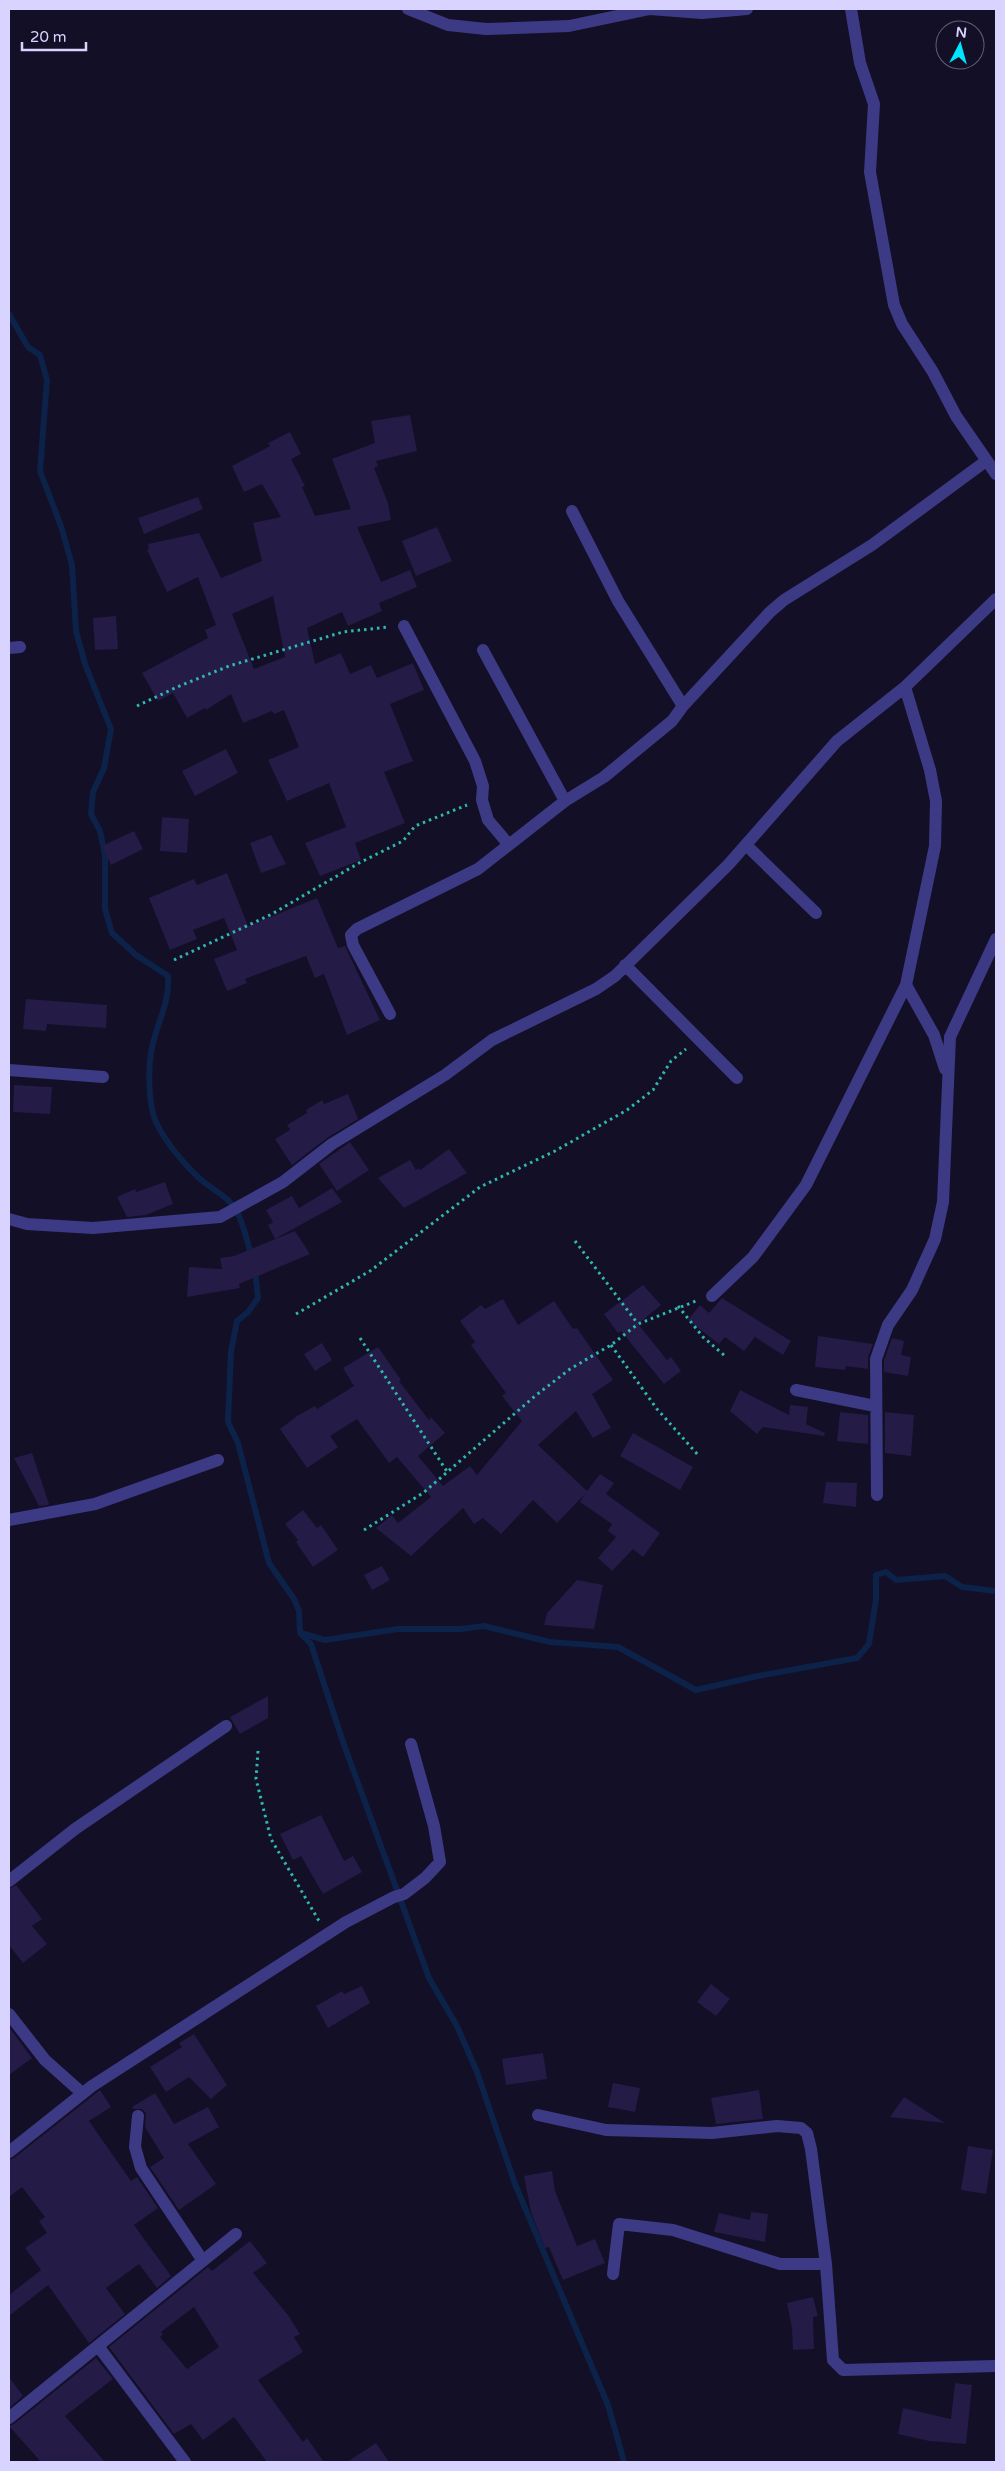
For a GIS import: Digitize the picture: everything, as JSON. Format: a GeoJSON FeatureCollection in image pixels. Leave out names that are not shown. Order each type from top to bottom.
{"type":"FeatureCollection","features":[{"type":"Feature","properties":{"kind":"street"},"geometry":{"type":"LineString","coordinates":[[408,9],[448,26],[486,29],[569,26],[650,9],[702,13],[747,9]]}},
{"type":"Feature","properties":{"kind":"street"},"geometry":{"type":"LineString","coordinates":[[851,9],[860,63],[876,113],[871,136],[870,172],[894,305],[902,324],[934,372],[956,416],[996,474]]}},
{"type":"Feature","properties":{"kind":"street"},"geometry":{"type":"LineString","coordinates":[[390,1014],[353,945],[351,935],[357,930],[478,869],[566,802],[604,777],[672,721],[683,706],[770,612],[784,600],[872,544],[986,461]]}},
{"type":"Feature","properties":{"kind":"street"},"geometry":{"type":"LineString","coordinates":[[572,511],[618,601],[683,706]]}},
{"type":"Feature","properties":{"kind":"street"},"geometry":{"type":"LineString","coordinates":[[9,1220],[27,1224],[93,1228],[220,1217],[283,1182],[332,1144],[445,1075],[492,1040],[596,989],[615,976],[746,845],[837,740],[905,687],[996,599]]}},
{"type":"Feature","properties":{"kind":"street"},"geometry":{"type":"LineString","coordinates":[[404,626],[475,761],[483,786],[482,800],[488,820],[509,845]]}},
{"type":"Feature","properties":{"kind":"street"},"geometry":{"type":"LineString","coordinates":[[483,650],[566,802]]}},
{"type":"Feature","properties":{"kind":"street"},"geometry":{"type":"LineString","coordinates":[[712,1296],[753,1257],[806,1185],[906,985],[935,846],[936,801],[930,770],[905,687]]}},
{"type":"Feature","properties":{"kind":"street"},"geometry":{"type":"LineString","coordinates":[[746,845],[816,913]]}},
{"type":"Feature","properties":{"kind":"street"},"geometry":{"type":"LineString","coordinates":[[877,1494],[876,1359],[888,1324],[912,1290],[935,1238],[942,1212],[950,1037],[996,939]]}},
{"type":"Feature","properties":{"kind":"street"},"geometry":{"type":"LineString","coordinates":[[625,965],[737,1078]]}},
{"type":"Feature","properties":{"kind":"street"},"geometry":{"type":"LineString","coordinates":[[906,985],[934,1035],[948,1076]]}},
{"type":"Feature","properties":{"kind":"street"},"geometry":{"type":"LineString","coordinates":[[9,1070],[103,1077]]}},
{"type":"Feature","properties":{"kind":"street"},"geometry":{"type":"LineString","coordinates":[[796,1390],[875,1406]]}},
{"type":"Feature","properties":{"kind":"street"},"geometry":{"type":"LineString","coordinates":[[9,1520],[95,1504],[218,1460]]}},
{"type":"Feature","properties":{"kind":"street"},"geometry":{"type":"LineString","coordinates":[[9,1880],[75,1829],[226,1726]]}},
{"type":"Feature","properties":{"kind":"street"},"geometry":{"type":"LineString","coordinates":[[9,2152],[82,2093],[326,1935],[399,1895],[425,1878],[440,1862],[434,1826],[411,1744]]}},
{"type":"Feature","properties":{"kind":"street"},"geometry":{"type":"LineString","coordinates":[[9,2014],[45,2060],[82,2093]]}},
{"type":"Feature","properties":{"kind":"street"},"geometry":{"type":"LineString","coordinates":[[538,2115],[615,2130],[712,2133],[777,2126],[801,2128],[807,2133],[811,2149],[826,2264],[833,2360],[842,2370],[996,2366]]}},
{"type":"Feature","properties":{"kind":"street"},"geometry":{"type":"LineString","coordinates":[[138,2116],[136,2147],[141,2168],[203,2261]]}},
{"type":"Feature","properties":{"kind":"street"},"geometry":{"type":"LineString","coordinates":[[613,2274],[619,2224],[674,2230],[780,2264],[826,2264]]}},
{"type":"Feature","properties":{"kind":"street"},"geometry":{"type":"LineString","coordinates":[[9,2418],[236,2234]]}},
{"type":"Feature","properties":{"kind":"street"},"geometry":{"type":"LineString","coordinates":[[98,2346],[185,2462]]}},
{"type":"Feature","properties":{"kind":"path"},"geometry":{"type":"LineString","coordinates":[[137,706],[229,666],[343,632],[377,627],[404,626]]}},
{"type":"Feature","properties":{"kind":"path"},"geometry":{"type":"LineString","coordinates":[[174,960],[272,914],[359,863],[403,841],[415,826],[482,800]]}},
{"type":"Feature","properties":{"kind":"path"},"geometry":{"type":"LineString","coordinates":[[296,1314],[370,1271],[480,1188],[555,1151],[627,1110],[653,1090],[671,1061],[698,1038]]}},
{"type":"Feature","properties":{"kind":"path"},"geometry":{"type":"LineString","coordinates":[[575,1241],[638,1324]]}},
{"type":"Feature","properties":{"kind":"path"},"geometry":{"type":"LineString","coordinates":[[364,1530],[423,1493],[535,1396],[570,1369],[611,1346],[638,1324],[678,1306],[712,1296]]}},
{"type":"Feature","properties":{"kind":"path"},"geometry":{"type":"LineString","coordinates":[[678,1306],[703,1337],[725,1356]]}},
{"type":"Feature","properties":{"kind":"path"},"geometry":{"type":"LineString","coordinates":[[360,1338],[448,1473]]}},
{"type":"Feature","properties":{"kind":"path"},"geometry":{"type":"LineString","coordinates":[[611,1346],[657,1409],[699,1456]]}},
{"type":"Feature","properties":{"kind":"path"},"geometry":{"type":"LineString","coordinates":[[258,1751],[256,1779],[271,1839],[301,1888],[326,1935]]}},
{"type":"Feature","properties":{"kind":"building"},"geometry":{"type":"Polygon","coordinates":[[[410,415],[417,451],[376,461],[378,466],[374,468],[388,503],[391,520],[357,527],[381,582],[410,570],[417,587],[379,603],[382,611],[348,626],[342,612],[307,628],[315,664],[341,653],[350,674],[371,665],[377,678],[413,663],[424,690],[390,704],[413,761],[384,772],[405,823],[355,843],[361,860],[320,876],[305,843],[346,827],[329,783],[287,801],[268,760],[299,747],[284,710],[274,714],[272,711],[243,723],[231,694],[206,710],[205,708],[187,718],[173,693],[158,701],[142,673],[208,638],[205,630],[216,625],[198,577],[167,592],[147,550],[149,549],[148,544],[199,533],[221,578],[262,561],[253,523],[281,517],[262,484],[244,492],[232,466],[270,446],[268,443],[290,432],[301,454],[291,459],[305,486],[302,487],[315,516],[351,509],[332,459],[375,443],[371,421],[410,415]],[[273,596],[232,614],[254,669],[285,657],[273,596]]]}},
{"type":"Feature","properties":{"kind":"building"},"geometry":{"type":"Polygon","coordinates":[[[198,497],[203,509],[144,534],[138,518],[198,497]]]}},
{"type":"Feature","properties":{"kind":"building"},"geometry":{"type":"Polygon","coordinates":[[[437,527],[452,561],[416,576],[402,541],[437,527]]]}},
{"type":"Feature","properties":{"kind":"building"},"geometry":{"type":"Polygon","coordinates":[[[116,616],[118,649],[95,650],[93,618],[116,616]]]}},
{"type":"Feature","properties":{"kind":"building"},"geometry":{"type":"Polygon","coordinates":[[[226,749],[238,773],[195,796],[182,771],[226,749]]]}},
{"type":"Feature","properties":{"kind":"building"},"geometry":{"type":"Polygon","coordinates":[[[162,817],[189,819],[187,853],[160,851],[162,817]]]}},
{"type":"Feature","properties":{"kind":"building"},"geometry":{"type":"Polygon","coordinates":[[[134,831],[143,849],[111,865],[102,846],[134,831]]]}},
{"type":"Feature","properties":{"kind":"building"},"geometry":{"type":"Polygon","coordinates":[[[271,835],[286,864],[261,873],[250,843],[271,835]]]}},
{"type":"Feature","properties":{"kind":"building"},"geometry":{"type":"Polygon","coordinates":[[[227,873],[248,926],[317,898],[338,948],[345,946],[380,1020],[347,1035],[324,974],[315,978],[306,956],[245,979],[247,983],[227,991],[214,959],[237,950],[224,918],[193,930],[197,939],[170,950],[149,898],[194,879],[197,885],[227,873]]]}},
{"type":"Feature","properties":{"kind":"building"},"geometry":{"type":"Polygon","coordinates":[[[26,999],[107,1005],[106,1028],[47,1024],[46,1031],[23,1029],[26,999]]]}},
{"type":"Feature","properties":{"kind":"building"},"geometry":{"type":"Polygon","coordinates":[[[14,1085],[52,1087],[50,1114],[13,1112],[14,1085]]]}},
{"type":"Feature","properties":{"kind":"building"},"geometry":{"type":"Polygon","coordinates":[[[348,1094],[358,1119],[327,1138],[292,1165],[275,1139],[290,1130],[287,1125],[307,1113],[306,1110],[322,1100],[324,1104],[348,1094]]]}},
{"type":"Feature","properties":{"kind":"building"},"geometry":{"type":"Polygon","coordinates":[[[350,1142],[369,1170],[337,1191],[319,1164],[350,1142]]]}},
{"type":"Feature","properties":{"kind":"building"},"geometry":{"type":"Polygon","coordinates":[[[449,1149],[467,1173],[404,1208],[378,1178],[410,1160],[416,1170],[419,1168],[420,1170],[449,1149]]]}},
{"type":"Feature","properties":{"kind":"building"},"geometry":{"type":"Polygon","coordinates":[[[165,1182],[173,1204],[146,1215],[127,1217],[117,1197],[135,1189],[136,1192],[165,1182]]]}},
{"type":"Feature","properties":{"kind":"building"},"geometry":{"type":"Polygon","coordinates":[[[332,1188],[342,1202],[275,1239],[268,1225],[273,1222],[266,1210],[292,1196],[299,1208],[332,1188]]]}},
{"type":"Feature","properties":{"kind":"building"},"geometry":{"type":"Polygon","coordinates":[[[295,1231],[310,1254],[239,1284],[240,1288],[187,1297],[189,1267],[222,1269],[220,1258],[234,1256],[295,1231]]]}},
{"type":"Feature","properties":{"kind":"building"},"geometry":{"type":"Polygon","coordinates":[[[643,1285],[661,1305],[638,1324],[667,1360],[671,1357],[681,1371],[664,1384],[621,1331],[618,1333],[604,1314],[643,1285]]]}},
{"type":"Feature","properties":{"kind":"building"},"geometry":{"type":"Polygon","coordinates":[[[722,1298],[791,1341],[783,1355],[755,1337],[744,1351],[725,1337],[719,1344],[688,1320],[700,1305],[709,1313],[722,1298]]]}},
{"type":"Feature","properties":{"kind":"building"},"geometry":{"type":"Polygon","coordinates":[[[503,1299],[518,1325],[554,1301],[573,1329],[577,1328],[613,1380],[592,1394],[611,1428],[593,1438],[576,1411],[538,1445],[587,1491],[600,1474],[614,1483],[606,1494],[660,1533],[643,1557],[633,1549],[612,1571],[598,1558],[616,1537],[608,1531],[612,1524],[580,1502],[585,1494],[557,1523],[533,1500],[501,1534],[483,1518],[474,1524],[463,1508],[411,1556],[376,1528],[392,1515],[398,1523],[431,1497],[397,1457],[389,1463],[357,1419],[330,1436],[338,1447],[307,1468],[280,1429],[297,1416],[315,1406],[317,1409],[354,1386],[343,1368],[378,1347],[401,1380],[399,1381],[429,1420],[431,1417],[445,1433],[418,1456],[443,1486],[470,1466],[477,1475],[522,1421],[502,1396],[506,1393],[471,1345],[475,1342],[460,1321],[481,1305],[485,1309],[503,1299]]]}},
{"type":"Feature","properties":{"kind":"building"},"geometry":{"type":"Polygon","coordinates":[[[818,1336],[873,1344],[868,1357],[868,1369],[846,1366],[845,1370],[815,1367],[818,1336]]]}},
{"type":"Feature","properties":{"kind":"building"},"geometry":{"type":"Polygon","coordinates":[[[892,1338],[904,1341],[901,1355],[911,1357],[908,1376],[884,1372],[884,1360],[892,1338]]]}},
{"type":"Feature","properties":{"kind":"building"},"geometry":{"type":"Polygon","coordinates":[[[322,1343],[332,1360],[315,1371],[304,1354],[322,1343]]]}},
{"type":"Feature","properties":{"kind":"building"},"geometry":{"type":"Polygon","coordinates":[[[740,1390],[789,1415],[790,1405],[808,1407],[806,1424],[825,1433],[824,1436],[763,1427],[757,1434],[730,1411],[740,1390]]]}},
{"type":"Feature","properties":{"kind":"building"},"geometry":{"type":"Polygon","coordinates":[[[840,1412],[868,1415],[868,1444],[837,1441],[840,1412]]]}},
{"type":"Feature","properties":{"kind":"building"},"geometry":{"type":"Polygon","coordinates":[[[885,1412],[914,1415],[911,1456],[885,1453],[885,1412]]]}},
{"type":"Feature","properties":{"kind":"building"},"geometry":{"type":"Polygon","coordinates":[[[633,1433],[693,1467],[680,1490],[620,1456],[633,1433]]]}},
{"type":"Feature","properties":{"kind":"building"},"geometry":{"type":"Polygon","coordinates":[[[32,1453],[48,1505],[39,1506],[14,1458],[32,1453]]]}},
{"type":"Feature","properties":{"kind":"building"},"geometry":{"type":"Polygon","coordinates":[[[826,1482],[857,1483],[856,1507],[823,1503],[826,1482]]]}},
{"type":"Feature","properties":{"kind":"building"},"geometry":{"type":"Polygon","coordinates":[[[303,1510],[317,1528],[321,1525],[338,1550],[313,1567],[296,1542],[298,1540],[285,1524],[303,1510]]]}},
{"type":"Feature","properties":{"kind":"building"},"geometry":{"type":"Polygon","coordinates":[[[382,1566],[390,1580],[372,1590],[364,1575],[382,1566]]]}},
{"type":"Feature","properties":{"kind":"building"},"geometry":{"type":"Polygon","coordinates":[[[577,1580],[603,1585],[594,1629],[544,1625],[547,1613],[577,1580]]]}},
{"type":"Feature","properties":{"kind":"building"},"geometry":{"type":"Polygon","coordinates":[[[268,1696],[268,1718],[240,1734],[230,1717],[268,1696]]]}},
{"type":"Feature","properties":{"kind":"building"},"geometry":{"type":"Polygon","coordinates":[[[321,1815],[344,1861],[353,1856],[362,1872],[323,1894],[301,1856],[293,1860],[280,1834],[321,1815]]]}},
{"type":"Feature","properties":{"kind":"building"},"geometry":{"type":"Polygon","coordinates":[[[16,1885],[42,1919],[32,1926],[47,1944],[23,1963],[9,1945],[9,1889],[16,1885]]]}},
{"type":"Feature","properties":{"kind":"building"},"geometry":{"type":"Polygon","coordinates":[[[711,1984],[730,1999],[716,2016],[697,2002],[711,1984]]]}},
{"type":"Feature","properties":{"kind":"building"},"geometry":{"type":"Polygon","coordinates":[[[362,1986],[370,2003],[328,2028],[316,2006],[342,1991],[344,1994],[362,1986]]]}},
{"type":"Feature","properties":{"kind":"building"},"geometry":{"type":"Polygon","coordinates":[[[9,2027],[32,2058],[9,2075],[9,2027]]]}},
{"type":"Feature","properties":{"kind":"building"},"geometry":{"type":"Polygon","coordinates":[[[194,2034],[227,2085],[211,2099],[189,2077],[166,2092],[150,2067],[182,2047],[179,2043],[194,2034]]]}},
{"type":"Feature","properties":{"kind":"building"},"geometry":{"type":"Polygon","coordinates":[[[543,2053],[547,2079],[506,2085],[502,2059],[543,2053]]]}},
{"type":"Feature","properties":{"kind":"building"},"geometry":{"type":"Polygon","coordinates":[[[613,2083],[640,2088],[635,2112],[608,2107],[613,2083]]]}},
{"type":"Feature","properties":{"kind":"building"},"geometry":{"type":"Polygon","coordinates":[[[100,2090],[111,2107],[89,2121],[131,2181],[137,2177],[158,2208],[134,2225],[171,2276],[157,2288],[139,2264],[106,2288],[125,2314],[89,2343],[48,2285],[9,2316],[9,2295],[41,2270],[25,2248],[47,2233],[39,2221],[45,2217],[22,2187],[9,2197],[9,2160],[100,2090]]]}},
{"type":"Feature","properties":{"kind":"building"},"geometry":{"type":"Polygon","coordinates":[[[759,2090],[763,2119],[716,2124],[711,2098],[759,2090]]]}},
{"type":"Feature","properties":{"kind":"building"},"geometry":{"type":"Polygon","coordinates":[[[155,2093],[174,2124],[208,2107],[219,2127],[188,2144],[216,2184],[179,2210],[150,2167],[164,2158],[145,2127],[146,2113],[142,2109],[134,2109],[132,2107],[155,2093]]]}},
{"type":"Feature","properties":{"kind":"building"},"geometry":{"type":"Polygon","coordinates":[[[904,2097],[945,2123],[890,2117],[904,2097]]]}},
{"type":"Feature","properties":{"kind":"building"},"geometry":{"type":"Polygon","coordinates":[[[968,2146],[993,2150],[986,2194],[961,2190],[968,2146]]]}},
{"type":"Feature","properties":{"kind":"building"},"geometry":{"type":"Polygon","coordinates":[[[552,2171],[555,2191],[577,2246],[595,2239],[605,2263],[563,2280],[549,2247],[545,2248],[531,2212],[524,2176],[552,2171]]]}},
{"type":"Feature","properties":{"kind":"building"},"geometry":{"type":"Polygon","coordinates":[[[751,2212],[768,2214],[765,2242],[714,2232],[719,2213],[750,2220],[751,2212]]]}},
{"type":"Feature","properties":{"kind":"building"},"geometry":{"type":"Polygon","coordinates":[[[250,2241],[267,2263],[253,2273],[288,2315],[300,2334],[294,2337],[303,2352],[258,2380],[303,2442],[307,2438],[324,2462],[267,2462],[234,2417],[203,2440],[191,2424],[174,2434],[109,2347],[208,2267],[212,2271],[250,2241]],[[194,2307],[161,2332],[163,2334],[160,2337],[187,2369],[219,2347],[194,2307]]]}},
{"type":"Feature","properties":{"kind":"building"},"geometry":{"type":"Polygon","coordinates":[[[813,2297],[818,2316],[813,2317],[814,2349],[793,2350],[792,2328],[787,2303],[813,2297]]]}},
{"type":"Feature","properties":{"kind":"building"},"geometry":{"type":"Polygon","coordinates":[[[96,2358],[113,2379],[65,2416],[105,2462],[41,2462],[9,2426],[14,2424],[96,2358]]]}},
{"type":"Feature","properties":{"kind":"building"},"geometry":{"type":"Polygon","coordinates":[[[9,2377],[23,2396],[9,2408],[9,2377]]]}},
{"type":"Feature","properties":{"kind":"building"},"geometry":{"type":"Polygon","coordinates":[[[955,2383],[972,2385],[966,2444],[929,2441],[898,2434],[903,2408],[951,2419],[955,2383]]]}},
{"type":"Feature","properties":{"kind":"building"},"geometry":{"type":"Polygon","coordinates":[[[376,2443],[389,2462],[347,2462],[376,2443]]]}},
{"type":"Feature","properties":{"kind":"waterway"},"geometry":{"type":"LineString","coordinates":[[9,314],[28,347],[40,355],[47,380],[40,471],[61,526],[72,565],[76,631],[85,664],[111,729],[104,768],[93,792],[91,814],[100,831],[105,855],[105,909],[112,933],[136,955],[168,976],[167,997],[153,1043],[150,1060],[149,1083],[153,1114],[160,1131],[186,1165],[233,1205],[241,1221],[252,1257]]}},
{"type":"Feature","properties":{"kind":"waterway"},"geometry":{"type":"LineString","coordinates":[[255,1269],[258,1298],[248,1312],[237,1321],[231,1351],[228,1422],[238,1443],[269,1563],[294,1599],[299,1611],[300,1633],[311,1644],[342,1739],[429,1978],[457,2026],[477,2072],[515,2184],[608,2405],[624,2462]]}},
{"type":"Feature","properties":{"kind":"waterway"},"geometry":{"type":"LineString","coordinates":[[301,1633],[325,1640],[398,1629],[461,1629],[484,1626],[550,1642],[618,1647],[696,1690],[758,1676],[857,1658],[869,1644],[876,1599],[876,1575],[886,1572],[896,1580],[945,1576],[962,1587],[996,1591]]}}]}
